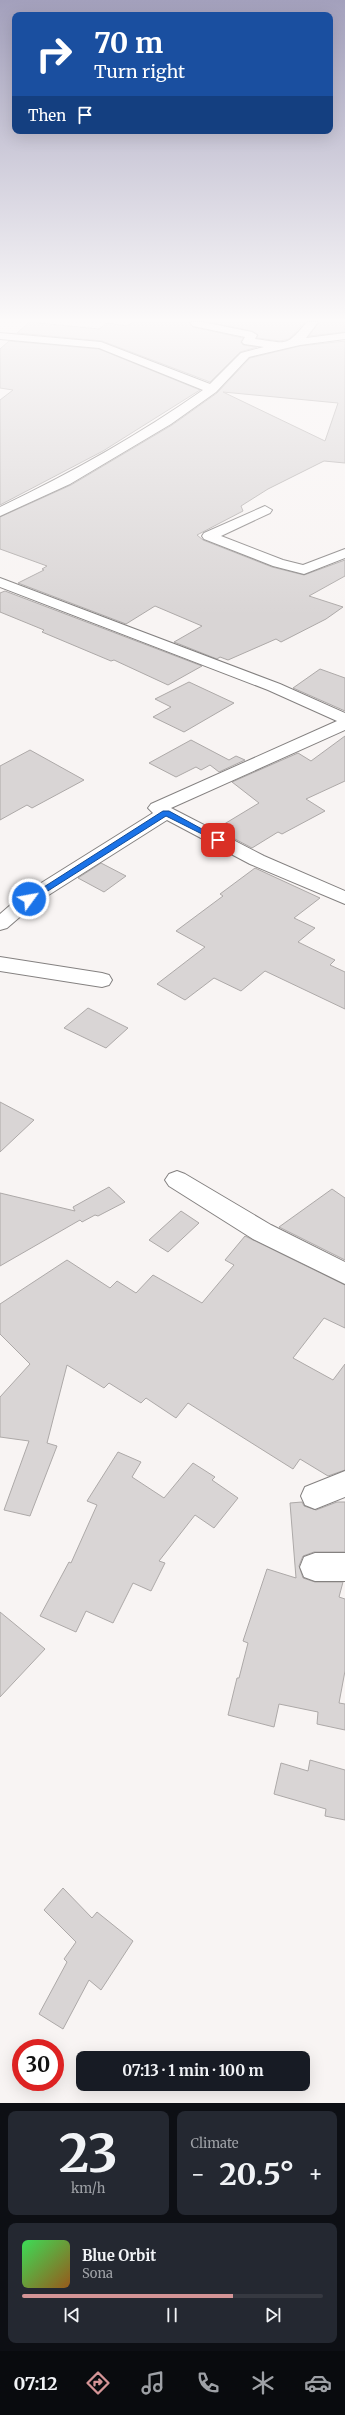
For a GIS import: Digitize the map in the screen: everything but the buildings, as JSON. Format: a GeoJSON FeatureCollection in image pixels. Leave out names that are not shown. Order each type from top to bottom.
{"type":"FeatureCollection","features":[{"type":"Feature","properties":{"kind":"street"},"geometry":{"type":"LineString","coordinates":[[0,512],[65,481],[130,444],[165,420]]}},
{"type":"Feature","properties":{"kind":"street"},"geometry":{"type":"LineString","coordinates":[[265,510],[209,536],[278,563],[304,570],[345,553]]}},
{"type":"Feature","properties":{"kind":"street"},"geometry":{"type":"LineString","coordinates":[[0,582],[266,684],[345,718]]}},
{"type":"Feature","properties":{"kind":"street"},"geometry":{"type":"LineString","coordinates":[[345,724],[156,808],[257,860],[345,898]]}},
{"type":"Feature","properties":{"kind":"street"},"geometry":{"type":"LineString","coordinates":[[0,924],[29,899],[166,813]]}},
{"type":"Feature","properties":{"kind":"street"},"geometry":{"type":"LineString","coordinates":[[0,964],[102,980]]}},
{"type":"Feature","properties":{"kind":"street"},"geometry":{"type":"LineString","coordinates":[[177,1180],[262,1232],[345,1274]]}},
{"type":"Feature","properties":{"kind":"street"},"geometry":{"type":"LineString","coordinates":[[315,1496],[345,1484]]}},
{"type":"Feature","properties":{"kind":"street"},"geometry":{"type":"LineString","coordinates":[[315,1568],[345,1567]]}},
{"type":"Feature","properties":{"kind":"route"},"geometry":{"type":"LineString","coordinates":[[29,899],[166,813],[218,840]]}}]}
